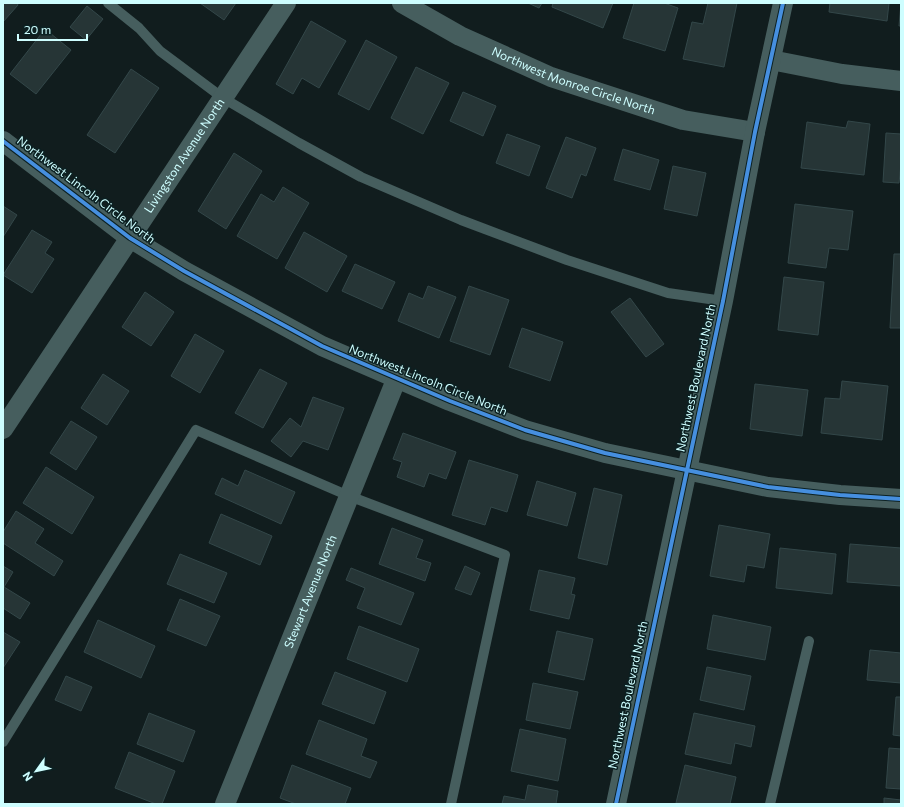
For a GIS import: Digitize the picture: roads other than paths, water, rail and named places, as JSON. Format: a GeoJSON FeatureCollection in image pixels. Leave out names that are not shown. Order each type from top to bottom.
{"type":"FeatureCollection","features":[{"type":"Feature","properties":{"kind":"street","name":"Livingston Avenue North"},"geometry":{"type":"LineString","coordinates":[[3,429],[286,3]]}},
{"type":"Feature","properties":{"kind":"street","name":"Northwest Monroe Circle North"},"geometry":{"type":"LineString","coordinates":[[402,3],[460,36],[551,76],[683,120],[755,132]]}},
{"type":"Feature","properties":{"kind":"street","name":"Northwest Boulevard North"},"geometry":{"type":"LineString","coordinates":[[616,804],[723,301],[755,132],[783,3]]}},
{"type":"Feature","properties":{"kind":"street"},"geometry":{"type":"LineString","coordinates":[[771,60],[842,74],[901,82]]}},
{"type":"Feature","properties":{"kind":"street","name":"Northwest Lincoln Circle North"},"geometry":{"type":"LineString","coordinates":[[3,141],[130,238],[184,271],[322,346],[396,380],[524,430],[605,453],[768,487],[840,496],[901,499]]}},
{"type":"Feature","properties":{"kind":"street","name":"Stewart Avenue North"},"geometry":{"type":"LineString","coordinates":[[225,804],[396,380]]}},
{"type":"Feature","properties":{"kind":"lane"},"geometry":{"type":"LineString","coordinates":[[108,3],[139,28],[160,50],[223,98],[299,143],[361,177],[460,220],[567,260],[668,293],[723,301]]}},
{"type":"Feature","properties":{"kind":"lane"},"geometry":{"type":"LineString","coordinates":[[3,742],[196,430],[349,496],[505,555],[451,804]]}},
{"type":"Feature","properties":{"kind":"lane"},"geometry":{"type":"LineString","coordinates":[[770,804],[809,641]]}}]}
